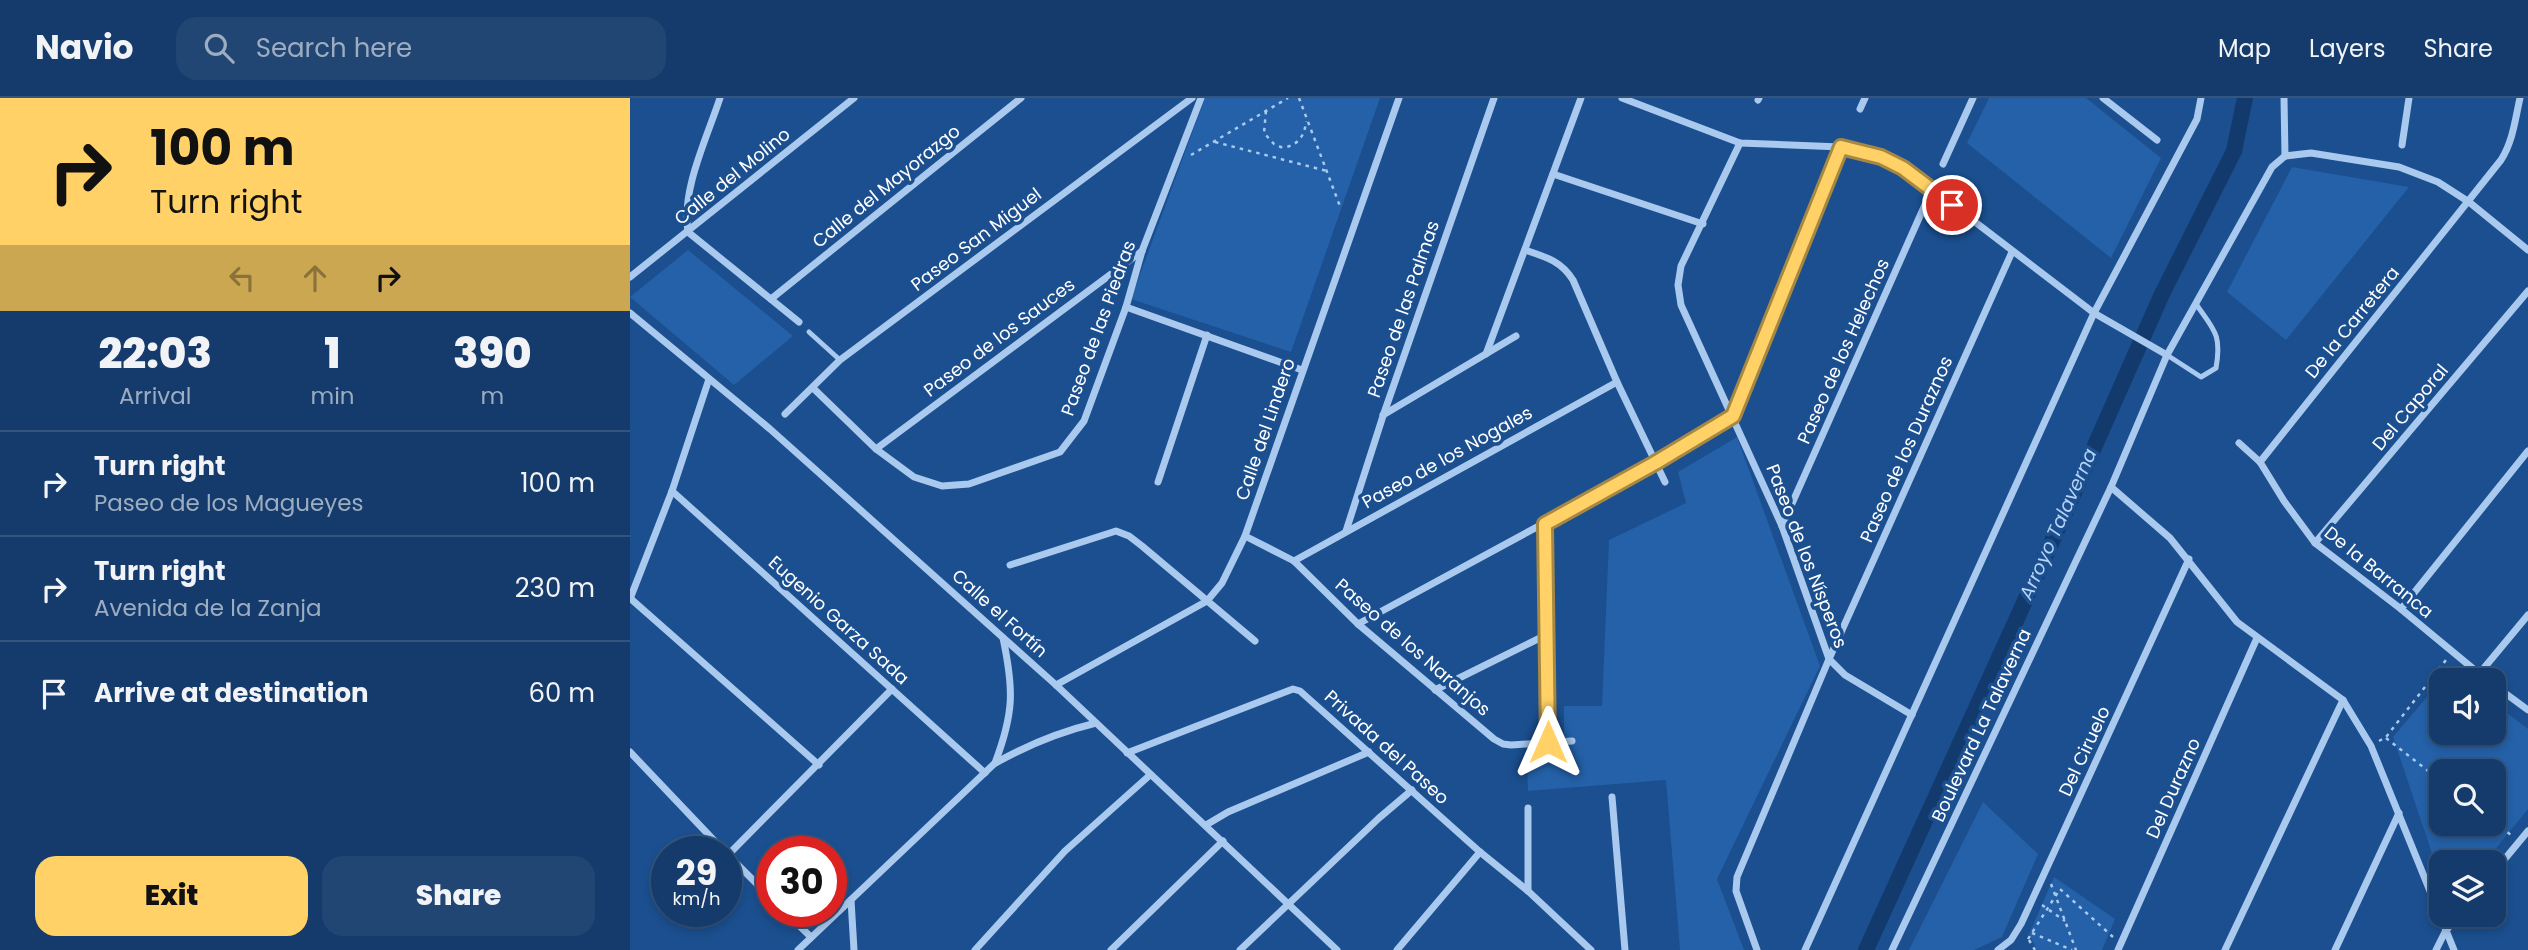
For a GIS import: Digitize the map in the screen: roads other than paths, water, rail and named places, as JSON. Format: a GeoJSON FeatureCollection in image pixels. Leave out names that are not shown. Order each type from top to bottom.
{"type":"FeatureCollection","features":[{"type":"Feature","properties":{"kind":"street"},"geometry":{"type":"LineString","coordinates":[[720,98],[690,190],[685,215],[688,232],[799,322]]}},
{"type":"Feature","properties":{"kind":"street","name":"Calle del Molino"},"geometry":{"type":"LineString","coordinates":[[630,277],[854,98]]}},
{"type":"Feature","properties":{"kind":"street","name":"Calle del Mayorazgo"},"geometry":{"type":"LineString","coordinates":[[771,299],[1021,98]]}},
{"type":"Feature","properties":{"kind":"street","name":"Paseo San Miguel"},"geometry":{"type":"LineString","coordinates":[[785,414],[840,360],[1192,98]]}},
{"type":"Feature","properties":{"kind":"street","name":"Paseo de las Piedras"},"geometry":{"type":"LineString","coordinates":[[813,388],[876,449],[914,477],[942,486],[969,484],[1060,452],[1084,421],[1126,307],[1142,251],[1201,98]]}},
{"type":"Feature","properties":{"kind":"street","name":"Calle del Lindero"},"geometry":{"type":"LineString","coordinates":[[1056,685],[1208,601],[1222,583],[1245,536],[1399,98]]}},
{"type":"Feature","properties":{"kind":"street","name":"Paseo de las Palmas"},"geometry":{"type":"LineString","coordinates":[[1346,531],[1382,416],[1494,98]]}},
{"type":"Feature","properties":{"kind":"street"},"geometry":{"type":"LineString","coordinates":[[1486,354],[1581,98]]}},
{"type":"Feature","properties":{"kind":"street"},"geometry":{"type":"LineString","coordinates":[[1623,98],[1740,143],[1841,147],[1881,157],[1903,168],[1932,189],[2094,313],[2167,355]]}},
{"type":"Feature","properties":{"kind":"street"},"geometry":{"type":"LineString","coordinates":[[1860,109],[1865,98]]}},
{"type":"Feature","properties":{"kind":"street"},"geometry":{"type":"LineString","coordinates":[[1943,164],[1973,98]]}},
{"type":"Feature","properties":{"kind":"street"},"geometry":{"type":"LineString","coordinates":[[2104,98],[2157,140]]}},
{"type":"Feature","properties":{"kind":"street"},"geometry":{"type":"LineString","coordinates":[[1805,950],[2094,313],[2197,118],[2201,98]]}},
{"type":"Feature","properties":{"kind":"street"},"geometry":{"type":"LineString","coordinates":[[2284,98],[2285,156],[2311,153],[2399,167],[2438,182],[2469,202],[2528,250]]}},
{"type":"Feature","properties":{"kind":"street"},"geometry":{"type":"LineString","coordinates":[[2402,145],[2409,98]]}},
{"type":"Feature","properties":{"kind":"street"},"geometry":{"type":"LineString","coordinates":[[2469,202],[2507,149],[2520,98]]}},
{"type":"Feature","properties":{"kind":"street","name":"Paseo de los Nísperos"},"geometry":{"type":"LineString","coordinates":[[1740,143],[1681,266],[1678,285],[1681,305],[1782,526],[1829,659],[1845,675],[1912,715]]}},
{"type":"Feature","properties":{"kind":"street"},"geometry":{"type":"LineString","coordinates":[[1358,624],[1655,463],[1733,416],[1841,147]]}},
{"type":"Feature","properties":{"kind":"street","name":"Boulevard La Talaverna"},"geometry":{"type":"LineString","coordinates":[[1892,950],[2112,487],[2167,355],[2272,167],[2285,156]]}},
{"type":"Feature","properties":{"kind":"street"},"geometry":{"type":"LineString","coordinates":[[1553,174],[1703,223]]}},
{"type":"Feature","properties":{"kind":"street","name":"Paseo de los Helechos"},"geometry":{"type":"LineString","coordinates":[[1782,526],[1932,189]]}},
{"type":"Feature","properties":{"kind":"street","name":"De la Carretera"},"geometry":{"type":"LineString","coordinates":[[2260,462],[2469,202]]}},
{"type":"Feature","properties":{"kind":"street"},"geometry":{"type":"LineString","coordinates":[[1525,250],[1558,262],[1566,268],[1665,482]]}},
{"type":"Feature","properties":{"kind":"street","name":"Paseo de los Sauces"},"geometry":{"type":"LineString","coordinates":[[876,449],[1142,251]]}},
{"type":"Feature","properties":{"kind":"street","name":"Paseo de los Duraznos"},"geometry":{"type":"LineString","coordinates":[[1758,950],[1736,891],[1737,877],[1829,659],[2012,252]]}},
{"type":"Feature","properties":{"kind":"street","name":"Del Caporal"},"geometry":{"type":"LineString","coordinates":[[2315,543],[2528,291]]}},
{"type":"Feature","properties":{"kind":"street"},"geometry":{"type":"LineString","coordinates":[[1126,307],[1302,370]]}},
{"type":"Feature","properties":{"kind":"street","name":"Calle el Fortín"},"geometry":{"type":"LineString","coordinates":[[630,313],[770,429],[1003,637],[1337,950]]}},
{"type":"Feature","properties":{"kind":"street"},"geometry":{"type":"LineString","coordinates":[[1158,482],[1207,335]]}},
{"type":"Feature","properties":{"kind":"street"},"geometry":{"type":"LineString","coordinates":[[1382,416],[1516,336]]}},
{"type":"Feature","properties":{"kind":"street"},"geometry":{"type":"LineString","coordinates":[[709,379],[672,491],[630,599],[819,765]]}},
{"type":"Feature","properties":{"kind":"street","name":"Paseo de los Nogales"},"geometry":{"type":"LineString","coordinates":[[1294,561],[1617,382]]}},
{"type":"Feature","properties":{"kind":"street","name":"De la Barranca"},"geometry":{"type":"LineString","coordinates":[[2239,443],[2260,462],[2315,543],[2401,608],[2472,668]]}},
{"type":"Feature","properties":{"kind":"street"},"geometry":{"type":"LineString","coordinates":[[2401,608],[2528,451]]}},
{"type":"Feature","properties":{"kind":"street"},"geometry":{"type":"LineString","coordinates":[[2112,487],[2170,538],[2237,622],[2343,700],[2371,746],[2454,950]]}},
{"type":"Feature","properties":{"kind":"street","name":"Eugenio Garza Sada"},"geometry":{"type":"LineString","coordinates":[[672,491],[985,773]]}},
{"type":"Feature","properties":{"kind":"street"},"geometry":{"type":"LineString","coordinates":[[1545,524],[1548,742]]}},
{"type":"Feature","properties":{"kind":"street"},"geometry":{"type":"LineString","coordinates":[[1010,565],[1116,531],[1142,545],[1255,641]]}},
{"type":"Feature","properties":{"kind":"street","name":"Paseo de los Naranjos"},"geometry":{"type":"LineString","coordinates":[[1245,536],[1294,561],[1358,624],[1494,739],[1503,744],[1572,741]]}},
{"type":"Feature","properties":{"kind":"street","name":"Del Ciruelo"},"geometry":{"type":"LineString","coordinates":[[1998,950],[2011,940],[2021,924],[2189,559]]}},
{"type":"Feature","properties":{"kind":"street"},"geometry":{"type":"LineString","coordinates":[[2484,668],[2528,615]]}},
{"type":"Feature","properties":{"kind":"street"},"geometry":{"type":"LineString","coordinates":[[1435,690],[1548,634]]}},
{"type":"Feature","properties":{"kind":"street"},"geometry":{"type":"LineString","coordinates":[[994,764],[1006,733],[1011,710],[1010,672],[1003,637]]}},
{"type":"Feature","properties":{"kind":"street","name":"Del Durazno"},"geometry":{"type":"LineString","coordinates":[[2119,947],[2257,638]]}},
{"type":"Feature","properties":{"kind":"street"},"geometry":{"type":"LineString","coordinates":[[742,839],[819,765],[892,689]]}},
{"type":"Feature","properties":{"kind":"street","name":"Privada del Paseo"},"geometry":{"type":"LineString","coordinates":[[1127,752],[1296,689],[1303,692],[1480,852],[1528,891],[1591,950]]}},
{"type":"Feature","properties":{"kind":"street"},"geometry":{"type":"LineString","coordinates":[[2506,694],[2528,710]]}},
{"type":"Feature","properties":{"kind":"street"},"geometry":{"type":"LineString","coordinates":[[2225,950],[2343,700]]}},
{"type":"Feature","properties":{"kind":"street"},"geometry":{"type":"LineString","coordinates":[[798,950],[994,764],[1049,736],[1096,723]]}},
{"type":"Feature","properties":{"kind":"street"},"geometry":{"type":"LineString","coordinates":[[630,752],[709,836]]}},
{"type":"Feature","properties":{"kind":"street"},"geometry":{"type":"LineString","coordinates":[[1206,825],[1228,812],[1369,752]]}},
{"type":"Feature","properties":{"kind":"street"},"geometry":{"type":"LineString","coordinates":[[975,950],[1065,851],[1150,775]]}},
{"type":"Feature","properties":{"kind":"street"},"geometry":{"type":"LineString","coordinates":[[1240,950],[1412,790]]}},
{"type":"Feature","properties":{"kind":"street"},"geometry":{"type":"LineString","coordinates":[[1612,797],[1625,950]]}},
{"type":"Feature","properties":{"kind":"street"},"geometry":{"type":"LineString","coordinates":[[1528,808],[1528,891]]}},
{"type":"Feature","properties":{"kind":"street"},"geometry":{"type":"LineString","coordinates":[[2335,950],[2399,814]]}},
{"type":"Feature","properties":{"kind":"street"},"geometry":{"type":"LineString","coordinates":[[2506,858],[2528,831]]}},
{"type":"Feature","properties":{"kind":"street"},"geometry":{"type":"LineString","coordinates":[[1111,950],[1223,841]]}},
{"type":"Feature","properties":{"kind":"street"},"geometry":{"type":"LineString","coordinates":[[1397,950],[1480,852]]}},
{"type":"Feature","properties":{"kind":"street"},"geometry":{"type":"LineString","coordinates":[[742,869],[756,883]]}},
{"type":"Feature","properties":{"kind":"street"},"geometry":{"type":"LineString","coordinates":[[851,900],[854,950]]}},
{"type":"Feature","properties":{"kind":"street"},"geometry":{"type":"LineString","coordinates":[[801,927],[811,937]]}},
{"type":"Feature","properties":{"kind":"street"},"geometry":{"type":"LineString","coordinates":[[2436,950],[2449,927]]}},
{"type":"Feature","properties":{"kind":"lane"},"geometry":{"type":"LineString","coordinates":[[2167,355],[2202,377],[2216,368],[2218,336],[2196,304]]}},
{"type":"Feature","properties":{"kind":"lane"},"geometry":{"type":"LineString","coordinates":[[809,332],[840,360]]}},
{"type":"Feature","properties":{"kind":"waterway","name":"Arroyo Talaverna"},"geometry":{"type":"LineString","coordinates":[[1866,950],[2162,294],[2234,151],[2245,98]]}}]}
